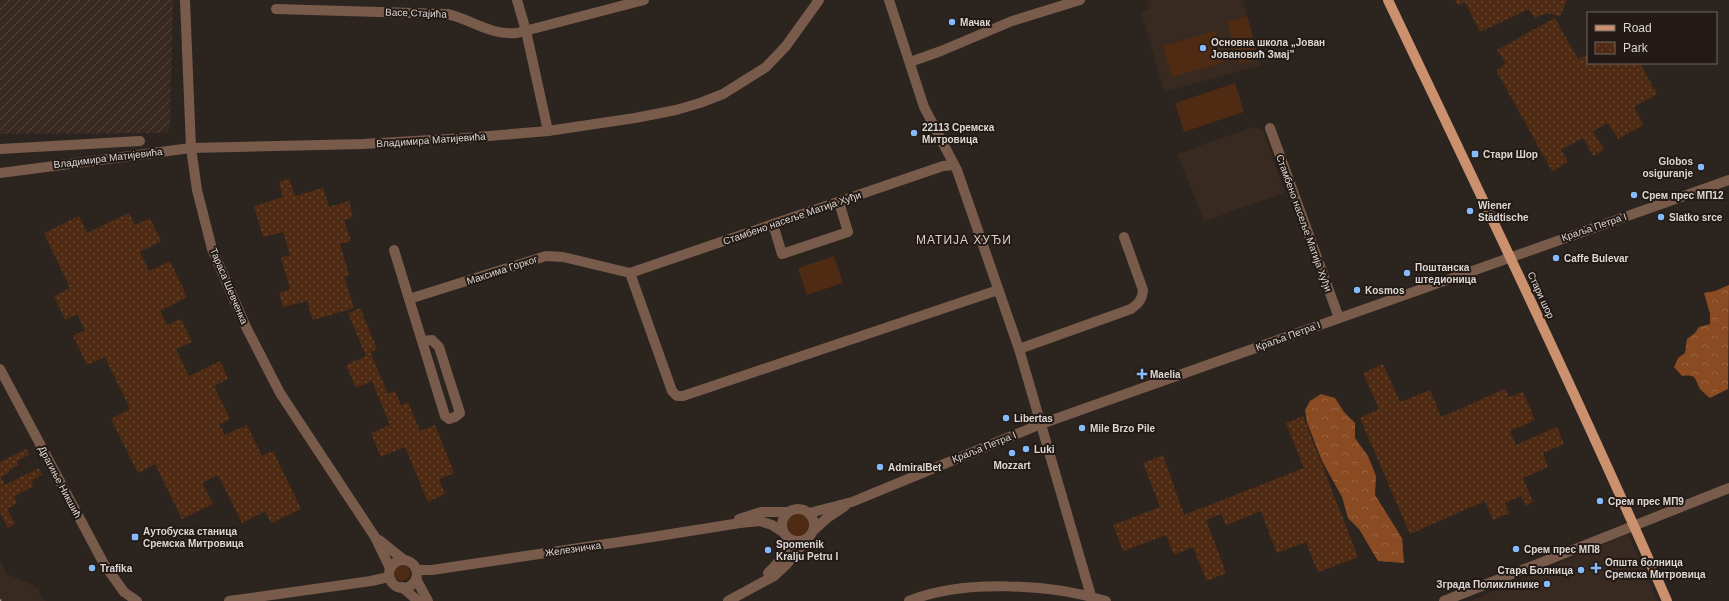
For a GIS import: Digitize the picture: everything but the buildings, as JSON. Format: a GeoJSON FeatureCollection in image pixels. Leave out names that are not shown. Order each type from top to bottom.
{"type":"FeatureCollection","features":[{"type":"Feature","properties":{"kind":"main road","name":"Стари шор"},"geometry":{"type":"LineString","coordinates":[[1388,0],[1510,257],[1634,525],[1667,601]]}},
{"type":"Feature","properties":{"kind":"street","name":"Тараса Шевченка"},"geometry":{"type":"LineString","coordinates":[[185,0],[191,148],[197,190],[212,249],[246,327],[280,393],[375,537],[390,572]]}},
{"type":"Feature","properties":{"kind":"street"},"geometry":{"type":"LineString","coordinates":[[517,0],[526,30],[548,131]]}},
{"type":"Feature","properties":{"kind":"street","name":"Васе Стајића"},"geometry":{"type":"LineString","coordinates":[[276,9],[313,4],[448,14],[507,34],[644,0]]}},
{"type":"Feature","properties":{"kind":"street","name":"Владимира Матијевића"},"geometry":{"type":"LineString","coordinates":[[0,172],[191,148],[363,144],[465,138],[548,131],[635,118],[700,103],[724,94],[766,67],[786,46],[819,0]]}},
{"type":"Feature","properties":{"kind":"street"},"geometry":{"type":"LineString","coordinates":[[910,62],[1012,21],[1080,0]]}},
{"type":"Feature","properties":{"kind":"street"},"geometry":{"type":"LineString","coordinates":[[889,2],[924,107],[954,165],[1018,348],[1091,596]]}},
{"type":"Feature","properties":{"kind":"street","name":"Стамбено насеље Матија Хуђи"},"geometry":{"type":"LineString","coordinates":[[1270,128],[1339,318]]}},
{"type":"Feature","properties":{"kind":"street"},"geometry":{"type":"LineString","coordinates":[[0,149],[140,141]]}},
{"type":"Feature","properties":{"kind":"street","name":"Стамбено насеље Матија Хуђи"},"geometry":{"type":"LineString","coordinates":[[630,273],[943,166],[954,165]]}},
{"type":"Feature","properties":{"kind":"street","name":"Краља Петра I"},"geometry":{"type":"LineString","coordinates":[[809,513],[852,502],[1041,424],[1729,180]]}},
{"type":"Feature","properties":{"kind":"street"},"geometry":{"type":"LineString","coordinates":[[773,224],[782,254],[848,232],[839,202]]}},
{"type":"Feature","properties":{"kind":"street"},"geometry":{"type":"LineString","coordinates":[[1018,348],[1131,308],[1138,304],[1142,298],[1143,290],[1124,237]]}},
{"type":"Feature","properties":{"kind":"street"},"geometry":{"type":"LineString","coordinates":[[394,250],[445,416],[449,419],[455,417],[460,413],[439,347],[432,340],[422,341]]}},
{"type":"Feature","properties":{"kind":"street","name":"Максима Горког"},"geometry":{"type":"LineString","coordinates":[[409,299],[546,256],[562,257],[630,273]]}},
{"type":"Feature","properties":{"kind":"street"},"geometry":{"type":"LineString","coordinates":[[630,273],[672,391],[677,396],[683,396],[998,290]]}},
{"type":"Feature","properties":{"kind":"street","name":"Драгиње Никшић"},"geometry":{"type":"LineString","coordinates":[[0,369],[97,551],[124,592],[137,601]]}},
{"type":"Feature","properties":{"kind":"street"},"geometry":{"type":"LineString","coordinates":[[1444,601],[1729,488]]}},
{"type":"Feature","properties":{"kind":"street","name":"Краља Петра I"},"geometry":{"type":"LineString","coordinates":[[814,530],[827,518],[852,502]]}},
{"type":"Feature","properties":{"kind":"street"},"geometry":{"type":"LineString","coordinates":[[728,601],[781,570],[810,537],[814,530],[814,521],[809,513],[797,509],[788,512],[783,519],[786,549],[782,558],[755,585]]}},
{"type":"Feature","properties":{"kind":"street","name":"Железничка"},"geometry":{"type":"LineString","coordinates":[[730,524],[746,516],[761,512],[788,512]]}},
{"type":"Feature","properties":{"kind":"street","name":"Железничка"},"geometry":{"type":"LineString","coordinates":[[416,575],[432,570],[730,524],[760,521],[772,525],[784,534]]}},
{"type":"Feature","properties":{"kind":"street"},"geometry":{"type":"LineString","coordinates":[[784,534],[797,542],[806,540]]}},
{"type":"Feature","properties":{"kind":"street","name":"Тараса Шевченка"},"geometry":{"type":"LineString","coordinates":[[375,537],[404,560]]}},
{"type":"Feature","properties":{"kind":"street"},"geometry":{"type":"LineString","coordinates":[[229,601],[371,581],[390,572],[396,562],[404,560],[412,563],[428,601]]}},
{"type":"Feature","properties":{"kind":"street"},"geometry":{"type":"LineString","coordinates":[[390,572],[394,584],[402,587],[418,601]]}},
{"type":"Feature","properties":{"kind":"street"},"geometry":{"type":"LineString","coordinates":[[402,587],[410,585],[416,575]]}},
{"type":"Feature","properties":{"kind":"street"},"geometry":{"type":"LineString","coordinates":[[909,601],[920,596],[954,589],[991,586],[1031,588],[1091,596],[1106,601]]}},
{"type":"Feature","properties":{"kind":"shaded area"},"geometry":{"type":"Polygon","coordinates":[[[0,0],[173,0],[170,125],[167,133],[0,134],[0,0]]]}},
{"type":"Feature","properties":{"kind":"shaded area","name":"Основна школа „Јован Јовановић Змај”"},"geometry":{"type":"Polygon","coordinates":[[[1147,0],[1243,0],[1261,65],[1164,92],[1141,12],[1149,9],[1147,0]]]}},
{"type":"Feature","properties":{"kind":"shaded area"},"geometry":{"type":"Polygon","coordinates":[[[1252,127],[1263,130],[1285,193],[1204,221],[1177,154],[1252,127]]]}},
{"type":"Feature","properties":{"kind":"shaded area","name":"Општа болница Сремска Митровица"},"geometry":{"type":"Polygon","coordinates":[[[1628,534],[1658,601],[1470,601],[1628,534]]]}},
{"type":"Feature","properties":{"kind":"shaded area"},"geometry":{"type":"Polygon","coordinates":[[[0,559],[6,574],[30,583],[40,590],[38,592],[45,601],[0,601],[0,559]]]}},
{"type":"Feature","properties":{"kind":"green space"},"geometry":{"type":"Polygon","coordinates":[[[1455,0],[1567,0],[1560,16],[1547,13],[1535,18],[1529,9],[1480,32],[1465,2],[1458,5],[1455,0]]]}},
{"type":"Feature","properties":{"kind":"green space"},"geometry":{"type":"Polygon","coordinates":[[[1247,16],[1259,59],[1239,64],[1227,22],[1247,16]]]}},
{"type":"Feature","properties":{"kind":"green space"},"geometry":{"type":"Polygon","coordinates":[[[1555,18],[1578,59],[1587,54],[1587,64],[1641,64],[1657,94],[1634,107],[1643,125],[1618,139],[1608,123],[1593,131],[1604,150],[1593,156],[1583,138],[1561,150],[1568,162],[1552,171],[1496,70],[1506,64],[1497,50],[1555,18]]]}},
{"type":"Feature","properties":{"kind":"green space"},"geometry":{"type":"Polygon","coordinates":[[[1215,31],[1224,62],[1172,77],[1163,46],[1215,31]]]}},
{"type":"Feature","properties":{"kind":"green space"},"geometry":{"type":"Polygon","coordinates":[[[1235,83],[1244,112],[1184,132],[1175,103],[1235,83]]]}},
{"type":"Feature","properties":{"kind":"green space"},"geometry":{"type":"Polygon","coordinates":[[[289,178],[295,196],[323,188],[329,207],[349,201],[353,217],[344,220],[351,241],[340,244],[349,275],[344,277],[354,308],[313,320],[307,301],[283,307],[279,293],[290,289],[281,258],[290,255],[283,232],[263,237],[254,206],[283,197],[279,182],[289,178]]]}},
{"type":"Feature","properties":{"kind":"green space"},"geometry":{"type":"Polygon","coordinates":[[[129,213],[135,225],[150,218],[161,241],[140,252],[149,271],[170,261],[187,297],[160,311],[167,325],[181,319],[192,342],[176,349],[189,376],[220,361],[228,379],[214,386],[230,419],[219,424],[225,435],[247,425],[262,456],[273,451],[301,509],[271,523],[265,511],[242,523],[218,475],[202,483],[213,504],[182,519],[155,464],[138,473],[111,419],[130,409],[105,357],[87,365],[73,336],[85,330],[77,314],[65,320],[54,296],[70,288],[44,233],[79,216],[87,233],[129,213]]]}},
{"type":"Feature","properties":{"kind":"green space"},"geometry":{"type":"Polygon","coordinates":[[[834,256],[843,283],[807,295],[798,268],[834,256]]]}},
{"type":"Feature","properties":{"kind":"green space"},"geometry":{"type":"Polygon","coordinates":[[[1729,285],[1728,389],[1710,398],[1700,389],[1693,376],[1682,376],[1674,367],[1678,358],[1685,353],[1687,339],[1695,333],[1699,327],[1710,324],[1710,314],[1704,293],[1715,291],[1729,285]]]}},
{"type":"Feature","properties":{"kind":"green space"},"geometry":{"type":"Polygon","coordinates":[[[360,308],[377,349],[370,352],[388,394],[395,391],[401,405],[408,402],[420,431],[435,425],[454,473],[439,479],[445,494],[428,502],[405,447],[381,457],[371,433],[390,425],[372,381],[356,388],[346,365],[366,356],[348,313],[360,308]]]}},
{"type":"Feature","properties":{"kind":"green space"},"geometry":{"type":"Polygon","coordinates":[[[1383,364],[1400,402],[1430,390],[1441,417],[1505,389],[1509,397],[1523,392],[1535,420],[1510,431],[1516,445],[1557,427],[1564,444],[1543,453],[1548,467],[1523,478],[1533,502],[1526,506],[1521,496],[1505,503],[1509,513],[1493,520],[1485,501],[1410,534],[1360,418],[1379,409],[1363,373],[1383,364]]]}},
{"type":"Feature","properties":{"kind":"green space"},"geometry":{"type":"Polygon","coordinates":[[[1321,394],[1335,398],[1344,412],[1355,423],[1355,438],[1368,456],[1376,476],[1375,495],[1402,538],[1404,563],[1378,561],[1359,529],[1348,518],[1342,497],[1322,461],[1307,422],[1305,410],[1310,401],[1321,394]]]}},
{"type":"Feature","properties":{"kind":"green space"},"geometry":{"type":"Polygon","coordinates":[[[1303,416],[1358,557],[1318,572],[1306,542],[1277,553],[1261,511],[1226,525],[1221,514],[1206,520],[1226,573],[1207,581],[1193,547],[1174,555],[1166,535],[1123,551],[1113,525],[1160,507],[1143,463],[1163,455],[1184,515],[1304,468],[1286,423],[1303,416]]]}},
{"type":"Feature","properties":{"kind":"green space"},"geometry":{"type":"Polygon","coordinates":[[[26,449],[29,455],[17,461],[19,465],[9,470],[10,472],[1,477],[5,485],[39,468],[42,475],[31,481],[34,486],[14,496],[17,503],[7,509],[15,524],[8,528],[0,513],[0,462],[26,449]]]}},
{"type":"Feature","properties":{"kind":"green space"},"geometry":{"type":"Polygon","coordinates":[[[798,514],[806,517],[809,525],[806,533],[798,536],[790,533],[787,525],[790,517],[798,514]]]}},
{"type":"Feature","properties":{"kind":"green space"},"geometry":{"type":"Polygon","coordinates":[[[399,565],[405,565],[410,570],[408,579],[405,581],[399,581],[394,576],[394,570],[399,565]]]}},
{"type":"Feature","properties":{"kind":"place","name":"Мачак"},"geometry":{"type":"Point","coordinates":[952,22]}},
{"type":"Feature","properties":{"kind":"place","name":"Основна школа „Јован Јовановић Змај”"},"geometry":{"type":"Point","coordinates":[1203,48]}},
{"type":"Feature","properties":{"kind":"place","name":"22113 Сремска Митровица"},"geometry":{"type":"Point","coordinates":[914,133]}},
{"type":"Feature","properties":{"kind":"place","name":"Стари Шор"},"geometry":{"type":"Point","coordinates":[1475,154]}},
{"type":"Feature","properties":{"kind":"place","name":"Globos osiguranje"},"geometry":{"type":"Point","coordinates":[1701,167]}},
{"type":"Feature","properties":{"kind":"place","name":"Срем прес МП12"},"geometry":{"type":"Point","coordinates":[1634,195]}},
{"type":"Feature","properties":{"kind":"place","name":"Wiener Städtische"},"geometry":{"type":"Point","coordinates":[1470,211]}},
{"type":"Feature","properties":{"kind":"place","name":"Slatko srce"},"geometry":{"type":"Point","coordinates":[1661,217]}},
{"type":"Feature","properties":{"kind":"place","name":"Caffe Bulevar"},"geometry":{"type":"Point","coordinates":[1556,258]}},
{"type":"Feature","properties":{"kind":"place","name":"Поштанска штедионица"},"geometry":{"type":"Point","coordinates":[1407,273]}},
{"type":"Feature","properties":{"kind":"place","name":"Kosmos"},"geometry":{"type":"Point","coordinates":[1357,290]}},
{"type":"Feature","properties":{"kind":"place","name":"Maelia"},"geometry":{"type":"Point","coordinates":[1142,374]}},
{"type":"Feature","properties":{"kind":"place","name":"Libertas"},"geometry":{"type":"Point","coordinates":[1006,418]}},
{"type":"Feature","properties":{"kind":"place","name":"Mile Brzo Pile"},"geometry":{"type":"Point","coordinates":[1082,428]}},
{"type":"Feature","properties":{"kind":"place","name":"Luki"},"geometry":{"type":"Point","coordinates":[1026,449]}},
{"type":"Feature","properties":{"kind":"place","name":"Mozzart"},"geometry":{"type":"Point","coordinates":[1012,453]}},
{"type":"Feature","properties":{"kind":"place","name":"AdmiralBet"},"geometry":{"type":"Point","coordinates":[880,467]}},
{"type":"Feature","properties":{"kind":"place","name":"Срем прес МП9"},"geometry":{"type":"Point","coordinates":[1600,501]}},
{"type":"Feature","properties":{"kind":"place","name":"Аутобуска станица Сремска Митровица"},"geometry":{"type":"Point","coordinates":[135,537]}},
{"type":"Feature","properties":{"kind":"place","name":"Срем прес МП8"},"geometry":{"type":"Point","coordinates":[1516,549]}},
{"type":"Feature","properties":{"kind":"place","name":"Spomenik Kralju Petru I"},"geometry":{"type":"Point","coordinates":[768,550]}},
{"type":"Feature","properties":{"kind":"place","name":"Trafika"},"geometry":{"type":"Point","coordinates":[92,568]}},
{"type":"Feature","properties":{"kind":"place","name":"Општа болница Сремска Митровица"},"geometry":{"type":"Point","coordinates":[1596,568]}},
{"type":"Feature","properties":{"kind":"place","name":"Стара Болница"},"geometry":{"type":"Point","coordinates":[1581,570]}},
{"type":"Feature","properties":{"kind":"place","name":"Зграда Поликлинике"},"geometry":{"type":"Point","coordinates":[1547,584]}},
{"type":"Feature","properties":{"kind":"district","name":"МАТИЈА ХУЂИ"},"geometry":{"type":"Point","coordinates":[964,240]}}]}
